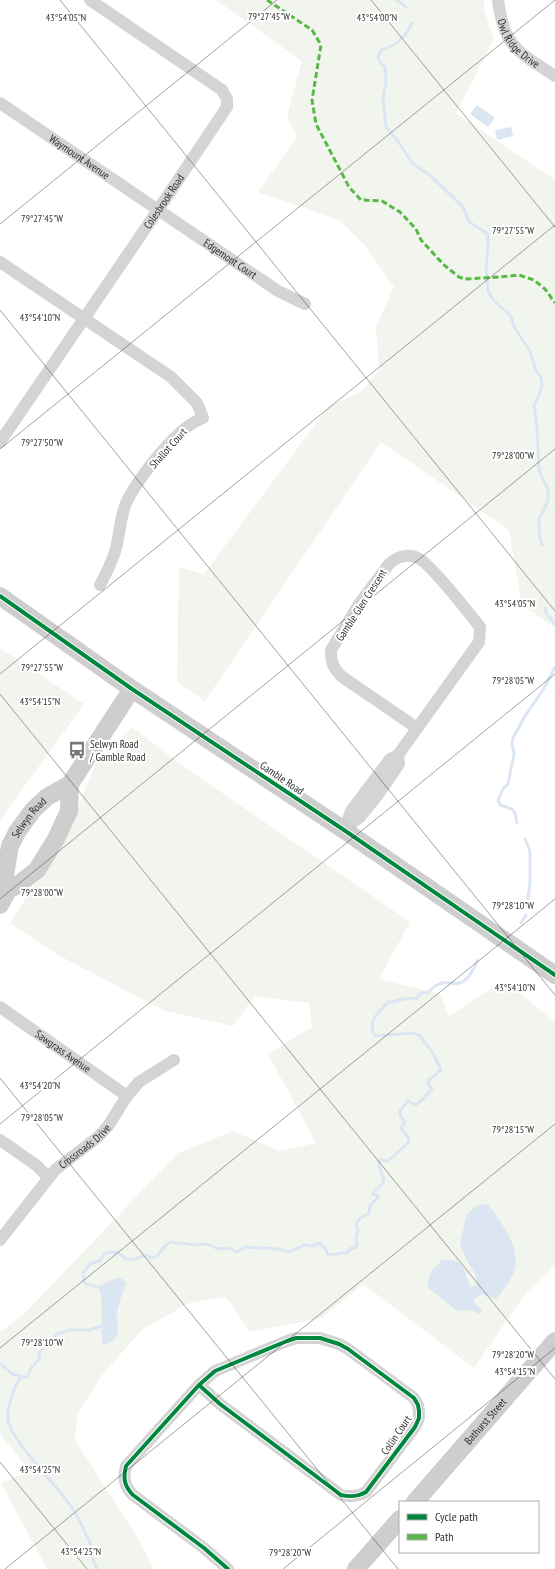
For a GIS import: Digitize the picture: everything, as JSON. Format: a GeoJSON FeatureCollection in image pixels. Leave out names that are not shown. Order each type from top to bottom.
{"type":"FeatureCollection","features":[{"type":"Feature","properties":{"kind":"main road","name":"Gamble Road"},"geometry":{"type":"LineString","coordinates":[[0,596],[132,688],[344,830],[555,975]]}},
{"type":"Feature","properties":{"kind":"main road","name":"Selwyn Road"},"geometry":{"type":"LineString","coordinates":[[4,898],[5,874],[10,846],[17,832],[33,810],[47,797],[70,784],[132,688]]}},
{"type":"Feature","properties":{"kind":"main road","name":"Selwyn Road"},"geometry":{"type":"LineString","coordinates":[[4,898],[36,870],[56,839],[69,811],[70,784]]}},
{"type":"Feature","properties":{"kind":"main road","name":"Bathurst Street"},"geometry":{"type":"LineString","coordinates":[[416,1501],[555,1340]]}},
{"type":"Feature","properties":{"kind":"main road"},"geometry":{"type":"LineString","coordinates":[[356,1569],[399,1520]]}},
{"type":"Feature","properties":{"kind":"street","name":"Colesbrook Road"},"geometry":{"type":"LineString","coordinates":[[0,442],[227,106],[227,99],[222,90],[90,0]]}},
{"type":"Feature","properties":{"kind":"street","name":"Owl Ridge Drive"},"geometry":{"type":"LineString","coordinates":[[498,0],[502,24],[512,45],[521,53],[555,76]]}},
{"type":"Feature","properties":{"kind":"street","name":"Waymount Avenue"},"geometry":{"type":"LineString","coordinates":[[0,103],[158,210]]}},
{"type":"Feature","properties":{"kind":"street","name":"Edgemont Court"},"geometry":{"type":"LineString","coordinates":[[158,210],[278,291],[306,304]]}},
{"type":"Feature","properties":{"kind":"street"},"geometry":{"type":"LineString","coordinates":[[0,262],[84,319]]}},
{"type":"Feature","properties":{"kind":"street","name":"Shallot Court"},"geometry":{"type":"LineString","coordinates":[[84,319],[171,377],[197,403],[203,418],[188,426],[175,438],[156,459],[134,490],[122,517],[116,549],[100,585]]}},
{"type":"Feature","properties":{"kind":"street","name":"Gamble Glen Crescent"},"geometry":{"type":"LineString","coordinates":[[344,830],[360,817],[378,796],[399,764],[398,755],[479,642],[480,627],[430,568],[418,558],[401,557],[394,559],[388,564],[363,598],[331,650],[331,659],[332,666],[341,676],[417,728]]}},
{"type":"Feature","properties":{"kind":"street","name":"Sawgrass Avenue"},"geometry":{"type":"LineString","coordinates":[[0,1007],[127,1096]]}},
{"type":"Feature","properties":{"kind":"street","name":"Crossroads Drive"},"geometry":{"type":"LineString","coordinates":[[0,1240],[48,1177],[98,1137],[108,1126],[127,1096],[139,1082],[174,1060]]}},
{"type":"Feature","properties":{"kind":"street"},"geometry":{"type":"LineString","coordinates":[[0,1140],[36,1165],[48,1177]]}},
{"type":"Feature","properties":{"kind":"street","name":"Collin Court"},"geometry":{"type":"LineString","coordinates":[[199,1385],[220,1404],[341,1495],[356,1496],[366,1492],[415,1427],[419,1411],[414,1398],[348,1349],[330,1340],[320,1338],[296,1338],[215,1371],[199,1385],[126,1466],[124,1482],[133,1495],[204,1548],[228,1569]]}},
{"type":"Feature","properties":{"kind":"shaded area"},"geometry":{"type":"Polygon","coordinates":[[[216,0],[484,0],[484,10],[494,39],[456,113],[555,180],[555,628],[522,604],[509,530],[381,442],[205,701],[177,682],[179,567],[204,574],[329,406],[362,391],[379,370],[376,327],[394,287],[365,246],[339,220],[258,192],[297,137],[287,116],[302,61],[216,0]]]}},
{"type":"Feature","properties":{"kind":"shaded area"},"geometry":{"type":"Polygon","coordinates":[[[477,105],[495,118],[488,127],[470,114],[477,105]]]}},
{"type":"Feature","properties":{"kind":"shaded area"},"geometry":{"type":"Polygon","coordinates":[[[511,127],[513,136],[497,140],[495,130],[511,127]]]}},
{"type":"Feature","properties":{"kind":"shaded area"},"geometry":{"type":"Polygon","coordinates":[[[0,648],[84,704],[0,820],[0,648]]]}},
{"type":"Feature","properties":{"kind":"shaded area"},"geometry":{"type":"Polygon","coordinates":[[[132,727],[183,766],[410,922],[379,979],[440,994],[449,1016],[504,980],[555,1022],[555,1265],[525,1294],[474,1368],[363,1284],[322,1318],[250,1332],[226,1297],[189,1303],[143,1329],[102,1375],[77,1415],[75,1440],[139,1540],[154,1569],[47,1569],[1,1483],[30,1471],[0,1434],[0,1332],[24,1314],[178,1153],[233,1131],[279,1151],[316,1143],[268,1054],[312,1027],[309,1003],[255,996],[233,1026],[165,1011],[58,955],[10,923],[67,834],[95,765],[132,727]]]}},
{"type":"Feature","properties":{"kind":"shaded area"},"geometry":{"type":"Polygon","coordinates":[[[488,1204],[500,1220],[510,1239],[516,1259],[515,1268],[506,1286],[496,1299],[482,1294],[473,1300],[482,1311],[479,1314],[472,1310],[457,1311],[427,1287],[431,1271],[442,1260],[455,1261],[462,1266],[471,1287],[477,1285],[476,1275],[467,1261],[460,1244],[466,1216],[475,1206],[488,1204]]]}},
{"type":"Feature","properties":{"kind":"shaded area"},"geometry":{"type":"Polygon","coordinates":[[[116,1278],[121,1278],[126,1283],[119,1302],[117,1314],[117,1335],[105,1345],[102,1343],[101,1296],[99,1286],[116,1278]]]}},
{"type":"Feature","properties":{"kind":"waterway"},"geometry":{"type":"LineString","coordinates":[[397,0],[406,7]]}},
{"type":"Feature","properties":{"kind":"waterway"},"geometry":{"type":"LineString","coordinates":[[412,23],[404,37],[391,46],[381,50],[378,57],[381,64],[385,67],[386,82],[383,99],[386,127],[400,144],[412,163],[431,176],[463,207],[469,222],[488,234],[486,269],[488,291],[493,300],[511,316],[514,327],[530,351],[536,371],[541,377],[542,387],[534,406],[537,425],[539,471],[548,489],[548,501],[539,519],[539,533],[542,545]]}},
{"type":"Feature","properties":{"kind":"waterway"},"geometry":{"type":"LineString","coordinates":[[545,608],[546,613],[555,624]]}},
{"type":"Feature","properties":{"kind":"waterway"},"geometry":{"type":"LineString","coordinates":[[517,823],[513,810],[500,805],[498,800],[503,789],[508,784],[514,754],[512,743],[513,738],[525,716],[543,690],[555,667]]}},
{"type":"Feature","properties":{"kind":"waterway"},"geometry":{"type":"LineString","coordinates":[[525,839],[530,851],[530,883],[527,907]]}},
{"type":"Feature","properties":{"kind":"waterway"},"geometry":{"type":"LineString","coordinates":[[521,923],[526,915]]}},
{"type":"Feature","properties":{"kind":"waterway"},"geometry":{"type":"LineString","coordinates":[[99,1288],[86,1284],[84,1282],[83,1273],[90,1264],[100,1261],[105,1253],[117,1252],[125,1258],[133,1260],[146,1255],[153,1258],[171,1242],[194,1245],[207,1244],[218,1249],[229,1248],[237,1252],[245,1247],[278,1249],[290,1252],[304,1245],[312,1246],[319,1243],[325,1248],[328,1254],[347,1253],[351,1248],[355,1248],[357,1246],[357,1223],[359,1219],[369,1213],[370,1205],[378,1198],[377,1195],[374,1195],[373,1193],[383,1183],[384,1179],[379,1167],[379,1161],[388,1161],[409,1142],[408,1137],[401,1128],[405,1122],[400,1116],[400,1111],[408,1101],[416,1105],[424,1098],[432,1089],[428,1084],[428,1081],[441,1070],[433,1053],[419,1035],[411,1033],[375,1036],[372,1026],[373,1022],[378,1013],[388,1002],[409,998],[416,999],[421,993],[427,993],[440,984],[462,982],[470,974],[477,961]]}},
{"type":"Feature","properties":{"kind":"waterway"},"geometry":{"type":"LineString","coordinates":[[0,1363],[12,1373],[18,1376],[27,1377],[31,1368],[39,1359],[40,1352],[57,1334],[70,1330],[89,1330],[102,1326]]}},
{"type":"Feature","properties":{"kind":"waterway"},"geometry":{"type":"LineString","coordinates":[[21,1377],[15,1386],[10,1402],[8,1414],[10,1426],[23,1447],[72,1508],[91,1545],[89,1548],[97,1569]]}},
{"type":"Feature","properties":{"kind":"marked path"},"geometry":{"type":"LineString","coordinates":[[267,0],[312,30],[321,45],[312,100],[316,124],[349,187],[361,200],[382,201],[400,212],[416,229],[421,240],[444,265],[459,277],[465,279],[519,275],[534,280],[545,289],[555,303]]}},
{"type":"Feature","properties":{"kind":"cycle path"},"geometry":{"type":"LineString","coordinates":[[0,596],[132,689],[344,830],[555,975]]}},
{"type":"Feature","properties":{"kind":"cycle path"},"geometry":{"type":"LineString","coordinates":[[199,1385],[220,1404],[341,1495],[347,1496],[357,1496],[366,1492],[415,1427],[419,1418],[419,1411],[418,1405],[414,1398],[348,1349],[339,1344],[320,1338],[296,1338],[215,1371],[199,1385],[126,1466],[125,1478],[126,1485],[133,1495],[204,1548],[228,1569]]}},
{"type":"Feature","properties":{"kind":"place","name":"Selwyn Road / Gamble Road"},"geometry":{"type":"Point","coordinates":[77,750]}}]}
